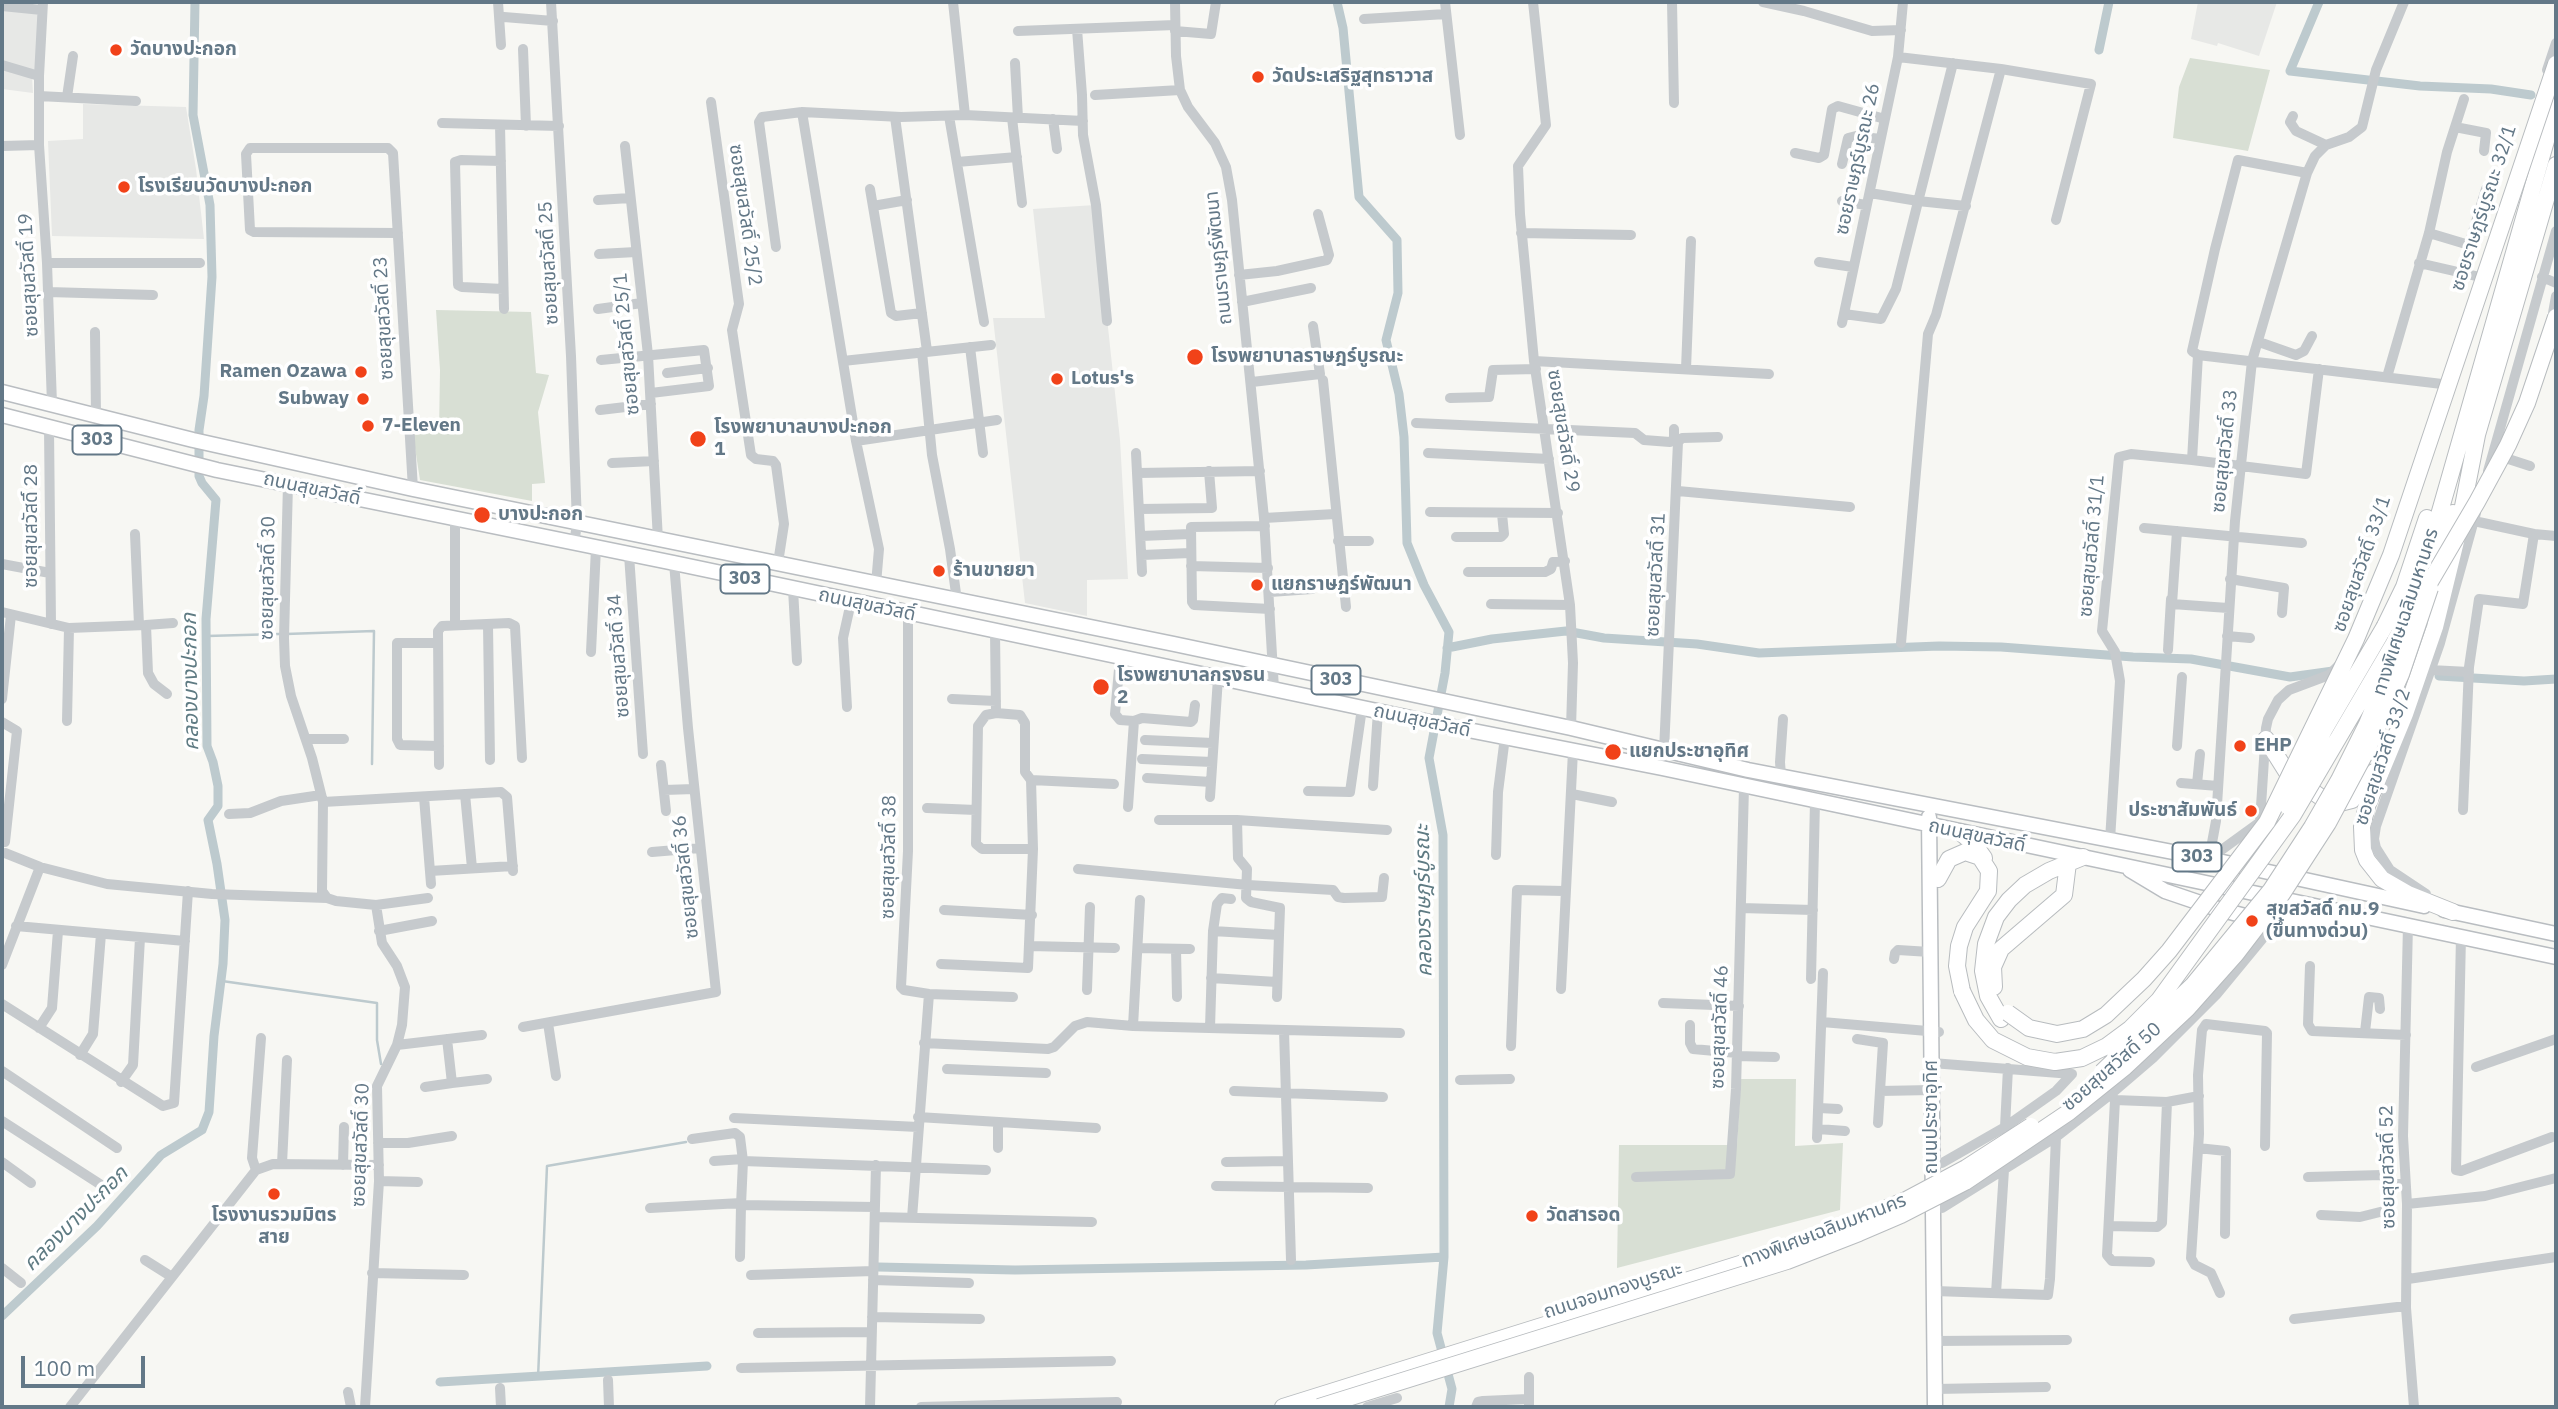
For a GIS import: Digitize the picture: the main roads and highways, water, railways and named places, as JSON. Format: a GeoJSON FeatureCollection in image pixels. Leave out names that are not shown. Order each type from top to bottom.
{"type":"FeatureCollection","features":[{"type":"Feature","properties":{"kind":"highway"},"geometry":{"type":"LineString","coordinates":[[2075,860],[2062,899],[2008,942],[1996,957],[1992,972],[1996,996],[2004,1016],[2029,1028],[2057,1034],[2083,1029],[2106,1015],[2144,979],[2169,951],[2267,822],[2351,651],[2391,555],[2556,65]]}},
{"type":"Feature","properties":{"kind":"highway","name":"ทางพิเศษเฉลิมมหานคร"},"geometry":{"type":"LineString","coordinates":[[1283,1407],[1791,1248],[1852,1224],[1940,1183],[2045,1116],[2108,1067],[2170,1009],[2220,955],[2271,890],[2319,816],[2362,733],[2389,672],[2424,586],[2477,435],[2478,402],[2556,106]]}},
{"type":"Feature","properties":{"kind":"highway","name":"ทางพิเศษเฉลิมมหานคร"},"geometry":{"type":"LineString","coordinates":[[1319,1407],[1787,1261],[1913,1210],[1965,1182],[2069,1112],[2125,1067],[2187,1009],[2252,934],[2298,870],[2342,798],[2379,726],[2401,674],[2453,461],[2478,402],[2556,165]]}},
{"type":"Feature","properties":{"kind":"highway"},"geometry":{"type":"LineString","coordinates":[[1960,832],[1979,850],[1990,880],[1988,891],[1965,927],[1957,966],[1962,991],[1976,1020],[1993,1040],[2026,1057],[2054,1062],[2082,1058],[2107,1046],[2130,1029],[2159,1000],[2300,804],[2457,537],[2518,425],[2536,382],[2554,315]]}},
{"type":"Feature","properties":{"kind":"highway"},"geometry":{"type":"LineString","coordinates":[[2453,912],[2392,887],[2367,860],[2361,839],[2363,817],[2405,714],[2435,627],[2457,537],[2477,435]]}},
{"type":"Feature","properties":{"kind":"highway"},"geometry":{"type":"LineString","coordinates":[[2075,860],[2041,875],[2016,892],[1992,926],[1984,953],[1983,979],[1991,1005],[2016,1032],[2033,1040],[2070,1042],[2099,1031],[2142,994],[2179,952],[2281,815],[2324,730],[2385,626],[2404,587],[2428,516],[2453,461]]}},
{"type":"Feature","properties":{"kind":"highway"},"geometry":{"type":"LineString","coordinates":[[2266,739],[2288,774],[2322,798],[2344,804],[2352,800],[2388,754]]}},
{"type":"Feature","properties":{"kind":"highway"},"geometry":{"type":"LineString","coordinates":[[1937,879],[1945,863],[1958,853],[1976,853],[1987,866]]}},
{"type":"Feature","properties":{"kind":"main road","name":"ถนนสุขสวัสดิ์"},"geometry":{"type":"LineString","coordinates":[[2,392],[193,440],[577,524],[1174,644],[1782,776],[2209,859],[2556,934]]}},
{"type":"Feature","properties":{"kind":"main road","name":"ถนนสุขสวัสดิ์"},"geometry":{"type":"LineString","coordinates":[[2,415],[193,465],[1815,801],[2075,860],[2121,864],[2556,957]]}},
{"type":"Feature","properties":{"kind":"main road"},"geometry":{"type":"LineString","coordinates":[[1171,668],[1174,644]]}},
{"type":"Feature","properties":{"kind":"main road"},"geometry":{"type":"LineString","coordinates":[[1934,827],[1935,806]]}},
{"type":"Feature","properties":{"kind":"main road","name":"ถนนประชาอุทิศ"},"geometry":{"type":"LineString","coordinates":[[1934,827],[1937,879],[1935,1032]]}},
{"type":"Feature","properties":{"kind":"main road","name":"ถนนประชาอุทิศ"},"geometry":{"type":"LineString","coordinates":[[1934,827],[1930,952],[1942,1163],[1939,1291]]}},
{"type":"Feature","properties":{"kind":"main road"},"geometry":{"type":"LineString","coordinates":[[2121,864],[2165,891],[2260,920],[2377,918]]}},
{"type":"Feature","properties":{"kind":"main road","name":"ถนนประชาอุทิศ"},"geometry":{"type":"LineString","coordinates":[[1935,1407],[1939,1388],[1940,1341],[1933,1193],[1932,1090],[1936,1063]]}},
{"type":"Feature","properties":{"kind":"main road","name":"ถนนประชาอุทิศ"},"geometry":{"type":"LineString","coordinates":[[1939,1388],[1943,1407]]}},
{"type":"Feature","properties":{"kind":"waterway","name":"คลองบางปะกอก"},"geometry":{"type":"LineString","coordinates":[[2,1316],[97,1226],[161,1155],[202,1130],[209,1112],[225,920],[208,820],[218,806],[218,786],[207,746],[206,619],[216,500],[199,476],[199,430],[204,396],[212,277],[210,205],[193,115],[195,2]]}},
{"type":"Feature","properties":{"kind":"waterway","name":"คลองราษฎร์บูรณะ"},"geometry":{"type":"LineString","coordinates":[[1337,2],[1343,28],[1359,197],[1397,240],[1398,293],[1386,340],[1399,394],[1404,437],[1407,543],[1424,585],[1449,632],[1445,673],[1429,758],[1443,835],[1444,1257],[1437,1333],[1452,1389],[1449,1407]]}},
{"type":"Feature","properties":{"kind":"waterway"},"geometry":{"type":"LineString","coordinates":[[2099,50],[2109,2]]}},
{"type":"Feature","properties":{"kind":"waterway"},"geometry":{"type":"LineString","coordinates":[[2319,2],[2290,71],[2531,95]]}},
{"type":"Feature","properties":{"kind":"waterway"},"geometry":{"type":"LineString","coordinates":[[286,634],[374,631],[372,764]]}},
{"type":"Feature","properties":{"kind":"waterway"},"geometry":{"type":"LineString","coordinates":[[1447,648],[1492,639],[1566,631],[1604,638],[1697,644],[1759,653],[1939,646],[2001,647],[2191,659],[2290,677],[2333,671]]}},
{"type":"Feature","properties":{"kind":"waterway"},"geometry":{"type":"LineString","coordinates":[[207,636],[279,634]]}},
{"type":"Feature","properties":{"kind":"waterway"},"geometry":{"type":"LineString","coordinates":[[2439,676],[2524,681],[2556,679]]}},
{"type":"Feature","properties":{"kind":"waterway"},"geometry":{"type":"LineString","coordinates":[[222,981],[377,1003],[377,1040],[381,1064]]}},
{"type":"Feature","properties":{"kind":"waterway"},"geometry":{"type":"LineString","coordinates":[[538,1378],[547,1166],[686,1142]]}},
{"type":"Feature","properties":{"kind":"waterway"},"geometry":{"type":"LineString","coordinates":[[878,1267],[1015,1270],[1306,1265],[1444,1257]]}},
{"type":"Feature","properties":{"kind":"waterway"},"geometry":{"type":"LineString","coordinates":[[440,1382],[707,1366]]}},
{"type":"Feature","properties":{"kind":"place","name":"วัดบางปะกอก"},"geometry":{"type":"Point","coordinates":[116,50]}},
{"type":"Feature","properties":{"kind":"place","name":"วัดประเสริฐสุทธาวาส"},"geometry":{"type":"Point","coordinates":[1258,77]}},
{"type":"Feature","properties":{"kind":"place","name":"โรงเรียนวัดบางปะกอก"},"geometry":{"type":"Point","coordinates":[124,187]}},
{"type":"Feature","properties":{"kind":"place","name":"โรงพยาบาลราษฎร์บูรณะ"},"geometry":{"type":"Point","coordinates":[1195,357]}},
{"type":"Feature","properties":{"kind":"place","name":"Ramen Ozawa"},"geometry":{"type":"Point","coordinates":[361,372]}},
{"type":"Feature","properties":{"kind":"place","name":"Lotus's"},"geometry":{"type":"Point","coordinates":[1057,379]}},
{"type":"Feature","properties":{"kind":"place","name":"Subway"},"geometry":{"type":"Point","coordinates":[363,399]}},
{"type":"Feature","properties":{"kind":"place","name":"7-Eleven"},"geometry":{"type":"Point","coordinates":[368,426]}},
{"type":"Feature","properties":{"kind":"place","name":"โรงพยาบาลบางปะกอก 1"},"geometry":{"type":"Point","coordinates":[698,439]}},
{"type":"Feature","properties":{"kind":"place","name":"บางปะกอก"},"geometry":{"type":"Point","coordinates":[482,515]}},
{"type":"Feature","properties":{"kind":"place","name":"ร้านขายยา"},"geometry":{"type":"Point","coordinates":[939,571]}},
{"type":"Feature","properties":{"kind":"place","name":"แยกราษฎร์พัฒนา"},"geometry":{"type":"Point","coordinates":[1257,585]}},
{"type":"Feature","properties":{"kind":"place","name":"โรงพยาบาลกรุงธน 2"},"geometry":{"type":"Point","coordinates":[1101,687]}},
{"type":"Feature","properties":{"kind":"place","name":"EHP"},"geometry":{"type":"Point","coordinates":[2240,746]}},
{"type":"Feature","properties":{"kind":"place","name":"แยกประชาอุทิศ"},"geometry":{"type":"Point","coordinates":[1613,752]}},
{"type":"Feature","properties":{"kind":"place","name":"ประชาสัมพันธ์"},"geometry":{"type":"Point","coordinates":[2251,811]}},
{"type":"Feature","properties":{"kind":"place","name":"สุขสวัสดิ์ กม.9 (ขึ้นทางด่วน)"},"geometry":{"type":"Point","coordinates":[2252,921]}},
{"type":"Feature","properties":{"kind":"place","name":"โรงงานรวมมิตร สาย"},"geometry":{"type":"Point","coordinates":[274,1194]}},
{"type":"Feature","properties":{"kind":"place","name":"วัดสารอด"},"geometry":{"type":"Point","coordinates":[1532,1216]}}]}
